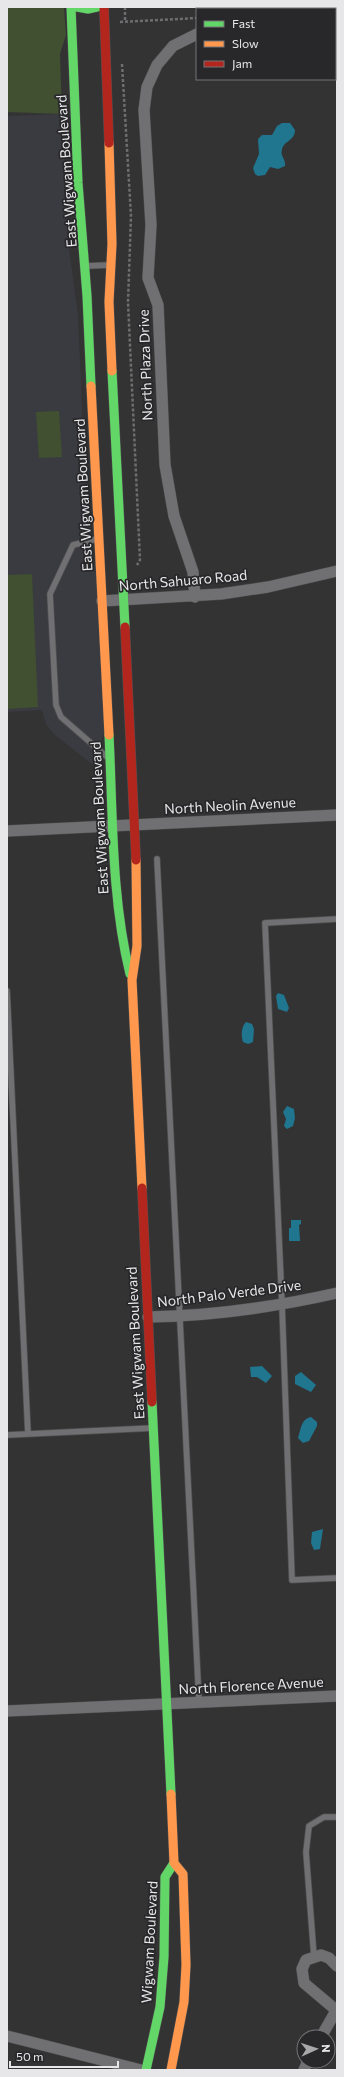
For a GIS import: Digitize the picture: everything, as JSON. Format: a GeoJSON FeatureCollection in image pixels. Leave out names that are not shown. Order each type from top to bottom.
{"type":"FeatureCollection","features":[{"type":"Feature","properties":{"kind":"street","name":"East Wigwam Boulevard"},"geometry":{"type":"LineString","coordinates":[[71,7],[78,183],[86,266],[110,759],[137,879],[137,946],[132,980],[166,1704]]}},
{"type":"Feature","properties":{"kind":"street"},"geometry":{"type":"LineString","coordinates":[[77,7],[88,9],[97,7]]}},
{"type":"Feature","properties":{"kind":"street","name":"East Wigwam Boulevard"},"geometry":{"type":"LineString","coordinates":[[104,7],[112,244],[109,302],[124,601],[124,826],[118,904],[123,946],[132,980]]}},
{"type":"Feature","properties":{"kind":"street","name":"North Plaza Drive"},"geometry":{"type":"LineString","coordinates":[[195,597],[193,572],[174,516],[165,465],[158,305],[148,278],[150,225],[144,110],[147,87],[157,65],[174,46],[196,35]]}},
{"type":"Feature","properties":{"kind":"street","name":"North Sahuaro Road"},"geometry":{"type":"LineString","coordinates":[[102,602],[195,597],[252,589],[337,571]]}},
{"type":"Feature","properties":{"kind":"street","name":"North Neolin Avenue"},"geometry":{"type":"LineString","coordinates":[[7,832],[337,815]]}},
{"type":"Feature","properties":{"kind":"street","name":"North Palo Verde Drive"},"geometry":{"type":"LineString","coordinates":[[148,1317],[181,1316],[282,1305],[337,1293]]}},
{"type":"Feature","properties":{"kind":"street","name":"North Florence Avenue"},"geometry":{"type":"LineString","coordinates":[[7,1711],[337,1696]]}},
{"type":"Feature","properties":{"kind":"street"},"geometry":{"type":"LineString","coordinates":[[166,1704],[174,1863],[183,1874],[186,1965],[184,2002],[171,2070]]}},
{"type":"Feature","properties":{"kind":"street","name":"Wigwam Boulevard"},"geometry":{"type":"LineString","coordinates":[[146,2070],[160,2007],[164,1957],[165,1877],[174,1863]]}},
{"type":"Feature","properties":{"kind":"street"},"geometry":{"type":"LineString","coordinates":[[325,2029],[337,2009],[304,1983],[302,1969],[306,1960],[320,1955],[329,1958],[337,1966]]}},
{"type":"Feature","properties":{"kind":"street"},"geometry":{"type":"LineString","coordinates":[[7,2036],[141,2070]]}},
{"type":"Feature","properties":{"kind":"lane"},"geometry":{"type":"LineString","coordinates":[[86,266],[110,265]]}},
{"type":"Feature","properties":{"kind":"lane"},"geometry":{"type":"LineString","coordinates":[[99,538],[73,545],[50,594],[56,704],[61,717],[110,759]]}},
{"type":"Feature","properties":{"kind":"lane"},"geometry":{"type":"LineString","coordinates":[[157,859],[181,1316],[199,1702]]}},
{"type":"Feature","properties":{"kind":"lane"},"geometry":{"type":"LineString","coordinates":[[337,919],[264,923],[282,1305],[292,1580],[337,1578]]}},
{"type":"Feature","properties":{"kind":"lane"},"geometry":{"type":"LineString","coordinates":[[7,991],[28,1434]]}},
{"type":"Feature","properties":{"kind":"lane"},"geometry":{"type":"LineString","coordinates":[[7,1436],[153,1428]]}},
{"type":"Feature","properties":{"kind":"lane"},"geometry":{"type":"LineString","coordinates":[[314,1957],[306,1852],[309,1826],[324,1817],[337,1817]]}},
{"type":"Feature","properties":{"kind":"path"},"geometry":{"type":"LineString","coordinates":[[125,7],[125,22]]}},
{"type":"Feature","properties":{"kind":"path"},"geometry":{"type":"LineString","coordinates":[[115,22],[196,18]]}},
{"type":"Feature","properties":{"kind":"path"},"geometry":{"type":"LineString","coordinates":[[122,62],[131,216],[128,302],[140,560],[135,570]]}},
{"type":"Feature","properties":{"kind":"shaded area"},"geometry":{"type":"Polygon","coordinates":[[[62,114],[68,241],[78,315],[85,482],[96,580],[104,733],[93,765],[55,735],[46,724],[42,710],[7,712],[7,116],[62,114]]]}},
{"type":"Feature","properties":{"kind":"green space"},"geometry":{"type":"Polygon","coordinates":[[[7,7],[64,7],[66,35],[60,54],[62,114],[7,112],[7,7]]]}},
{"type":"Feature","properties":{"kind":"green space"},"geometry":{"type":"Polygon","coordinates":[[[59,411],[62,457],[39,458],[36,412],[59,411]]]}},
{"type":"Feature","properties":{"kind":"green space"},"geometry":{"type":"Polygon","coordinates":[[[32,574],[38,707],[7,709],[7,575],[32,574]]]}},
{"type":"Feature","properties":{"kind":"water"},"geometry":{"type":"Polygon","coordinates":[[[282,123],[290,123],[295,130],[293,136],[284,145],[282,150],[285,166],[278,169],[270,167],[265,175],[258,176],[255,174],[253,168],[259,154],[258,139],[262,135],[272,135],[277,126],[282,123]]]}},
{"type":"Feature","properties":{"kind":"water"},"geometry":{"type":"Polygon","coordinates":[[[278,993],[284,995],[289,1008],[287,1012],[278,1009],[276,996],[278,993]]]}},
{"type":"Feature","properties":{"kind":"water"},"geometry":{"type":"Polygon","coordinates":[[[246,1022],[252,1024],[254,1029],[253,1042],[248,1044],[243,1042],[242,1037],[242,1029],[246,1022]]]}},
{"type":"Feature","properties":{"kind":"water"},"geometry":{"type":"Polygon","coordinates":[[[287,1106],[294,1109],[295,1118],[293,1126],[287,1129],[284,1126],[286,1119],[283,1112],[287,1106]]]}},
{"type":"Feature","properties":{"kind":"water"},"geometry":{"type":"Polygon","coordinates":[[[291,1220],[301,1220],[301,1224],[299,1225],[300,1241],[289,1241],[289,1228],[291,1228],[291,1220]]]}},
{"type":"Feature","properties":{"kind":"water"},"geometry":{"type":"Polygon","coordinates":[[[262,1366],[272,1376],[266,1383],[257,1377],[251,1377],[250,1367],[262,1366]]]}},
{"type":"Feature","properties":{"kind":"water"},"geometry":{"type":"Polygon","coordinates":[[[301,1372],[316,1385],[311,1392],[295,1384],[295,1376],[301,1372]]]}},
{"type":"Feature","properties":{"kind":"water"},"geometry":{"type":"Polygon","coordinates":[[[311,1417],[317,1422],[317,1426],[309,1441],[303,1443],[298,1438],[301,1428],[303,1422],[311,1417]]]}},
{"type":"Feature","properties":{"kind":"water"},"geometry":{"type":"Polygon","coordinates":[[[323,1529],[320,1549],[314,1550],[311,1543],[312,1532],[323,1529]]]}},
{"type":"Feature","properties":{"kind":"traffic: fast"},"geometry":{"type":"LineString","coordinates":[[71,7],[78,183],[87,296],[91,386]]}},
{"type":"Feature","properties":{"kind":"traffic: fast"},"geometry":{"type":"LineString","coordinates":[[77,7],[88,9],[97,7]]}},
{"type":"Feature","properties":{"kind":"traffic: fast"},"geometry":{"type":"LineString","coordinates":[[112,371],[125,627]]}},
{"type":"Feature","properties":{"kind":"traffic: fast"},"geometry":{"type":"LineString","coordinates":[[109,735],[116,885],[119,915],[130,974]]}},
{"type":"Feature","properties":{"kind":"traffic: fast"},"geometry":{"type":"LineString","coordinates":[[152,1402],[171,1794]]}},
{"type":"Feature","properties":{"kind":"traffic: fast"},"geometry":{"type":"LineString","coordinates":[[146,2070],[160,2007],[164,1957],[165,1877],[174,1863]]}},
{"type":"Feature","properties":{"kind":"traffic: slow"},"geometry":{"type":"LineString","coordinates":[[109,143],[112,244],[109,302],[112,371]]}},
{"type":"Feature","properties":{"kind":"traffic: slow"},"geometry":{"type":"LineString","coordinates":[[91,386],[109,735]]}},
{"type":"Feature","properties":{"kind":"traffic: slow"},"geometry":{"type":"LineString","coordinates":[[136,860],[137,946],[132,980],[142,1188]]}},
{"type":"Feature","properties":{"kind":"traffic: slow"},"geometry":{"type":"LineString","coordinates":[[171,1794],[174,1863],[183,1874],[186,1965],[184,2002],[171,2070]]}},
{"type":"Feature","properties":{"kind":"traffic: jam"},"geometry":{"type":"LineString","coordinates":[[104,7],[109,143]]}},
{"type":"Feature","properties":{"kind":"traffic: jam"},"geometry":{"type":"LineString","coordinates":[[125,627],[136,860]]}},
{"type":"Feature","properties":{"kind":"traffic: jam"},"geometry":{"type":"LineString","coordinates":[[142,1188],[152,1402]]}}]}
